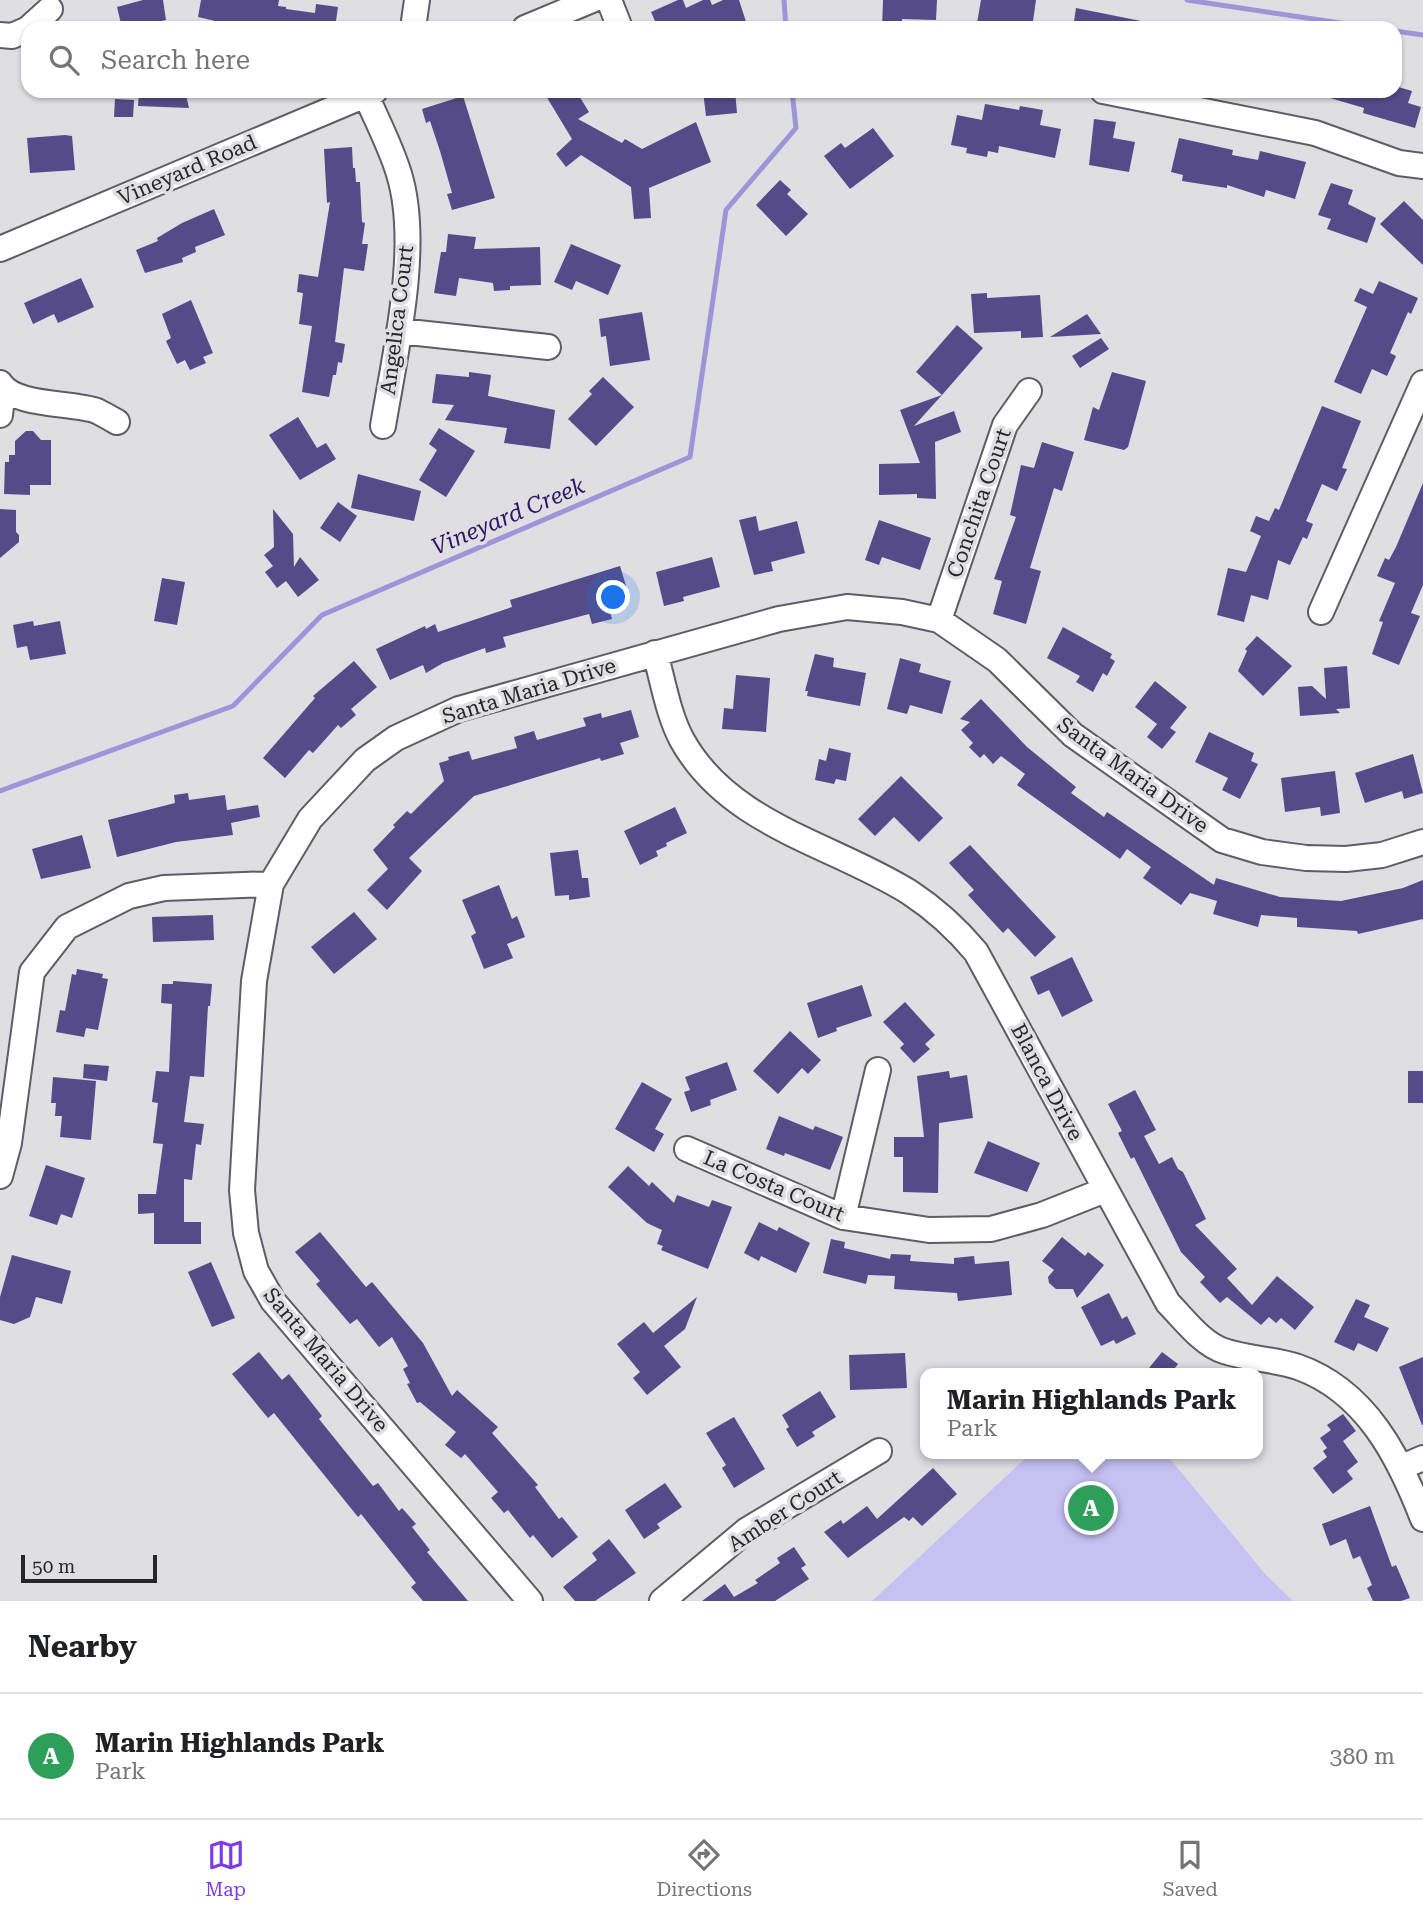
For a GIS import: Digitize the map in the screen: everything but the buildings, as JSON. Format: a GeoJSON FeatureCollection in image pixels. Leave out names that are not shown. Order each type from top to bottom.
{"type":"FeatureCollection","features":[{"type":"Feature","properties":{"kind":"street"},"geometry":{"type":"LineString","coordinates":[[415,21],[417,0]]}},
{"type":"Feature","properties":{"kind":"street"},"geometry":{"type":"LineString","coordinates":[[542,21],[592,0]]}},
{"type":"Feature","properties":{"kind":"street"},"geometry":{"type":"LineString","coordinates":[[609,0],[617,21]]}},
{"type":"Feature","properties":{"kind":"street"},"geometry":{"type":"LineString","coordinates":[[37,21],[50,9]]}},
{"type":"Feature","properties":{"kind":"street"},"geometry":{"type":"LineString","coordinates":[[0,35],[12,36],[21,32]]}},
{"type":"Feature","properties":{"kind":"street","name":"Vineyard Road"},"geometry":{"type":"LineString","coordinates":[[0,249],[358,98]]}},
{"type":"Feature","properties":{"kind":"street","name":"Angelica Court"},"geometry":{"type":"LineString","coordinates":[[372,98],[400,176],[408,235],[398,331],[383,426]]}},
{"type":"Feature","properties":{"kind":"street"},"geometry":{"type":"LineString","coordinates":[[1139,98],[1315,132],[1399,163],[1423,166]]}},
{"type":"Feature","properties":{"kind":"street"},"geometry":{"type":"LineString","coordinates":[[398,331],[548,347]]}},
{"type":"Feature","properties":{"kind":"street"},"geometry":{"type":"LineString","coordinates":[[1321,612],[1423,383]]}},
{"type":"Feature","properties":{"kind":"street"},"geometry":{"type":"LineString","coordinates":[[0,415],[2,386],[27,399],[96,411],[117,422]]}},
{"type":"Feature","properties":{"kind":"street","name":"Conchita Court"},"geometry":{"type":"LineString","coordinates":[[939,620],[1005,425],[1029,391]]}},
{"type":"Feature","properties":{"kind":"street","name":"Santa Maria Drive"},"geometry":{"type":"LineString","coordinates":[[530,1601],[273,1301],[256,1271],[246,1233],[242,1190],[254,981],[271,884],[310,819],[365,760],[396,738],[459,709],[779,619],[847,607],[873,608],[939,620],[997,660],[1073,735],[1222,840],[1273,853],[1346,859],[1382,855],[1423,842]]}},
{"type":"Feature","properties":{"kind":"street","name":"Blanca Drive"},"geometry":{"type":"LineString","coordinates":[[655,653],[682,740],[728,796],[752,813],[907,891],[957,929],[976,952],[1168,1303],[1199,1335],[1222,1351],[1298,1367],[1331,1383],[1360,1408],[1413,1463],[1423,1519]]}},
{"type":"Feature","properties":{"kind":"street"},"geometry":{"type":"LineString","coordinates":[[0,1176],[9,1143],[32,972],[67,927],[129,895],[164,888],[271,884]]}},
{"type":"Feature","properties":{"kind":"street"},"geometry":{"type":"LineString","coordinates":[[843,1217],[878,1070]]}},
{"type":"Feature","properties":{"kind":"street","name":"La Costa Court"},"geometry":{"type":"LineString","coordinates":[[687,1149],[843,1217],[929,1230],[991,1229],[1042,1215],[1105,1190]]}},
{"type":"Feature","properties":{"kind":"street","name":"Amber Court"},"geometry":{"type":"LineString","coordinates":[[662,1601],[747,1530],[879,1451]]}},
{"type":"Feature","properties":{"kind":"shaded area"},"geometry":{"type":"Polygon","coordinates":[[[1025,1459],[1170,1459],[1266,1575],[1293,1601],[872,1601],[1025,1459]]]}},
{"type":"Feature","properties":{"kind":"waterway","name":"Vineyard Creek"},"geometry":{"type":"LineString","coordinates":[[784,0],[786,21]]}},
{"type":"Feature","properties":{"kind":"waterway","name":"Vineyard Creek"},"geometry":{"type":"LineString","coordinates":[[1187,0],[1327,21]]}},
{"type":"Feature","properties":{"kind":"waterway","name":"Vineyard Creek"},"geometry":{"type":"LineString","coordinates":[[1402,32],[1423,35]]}},
{"type":"Feature","properties":{"kind":"waterway","name":"Vineyard Creek"},"geometry":{"type":"LineString","coordinates":[[0,791],[233,706],[322,615],[690,457],[726,210],[796,128],[793,98]]}},
{"type":"Feature","properties":{"kind":"place","name":"Marin Highlands Park"},"geometry":{"type":"Point","coordinates":[1091,1508]}}]}
